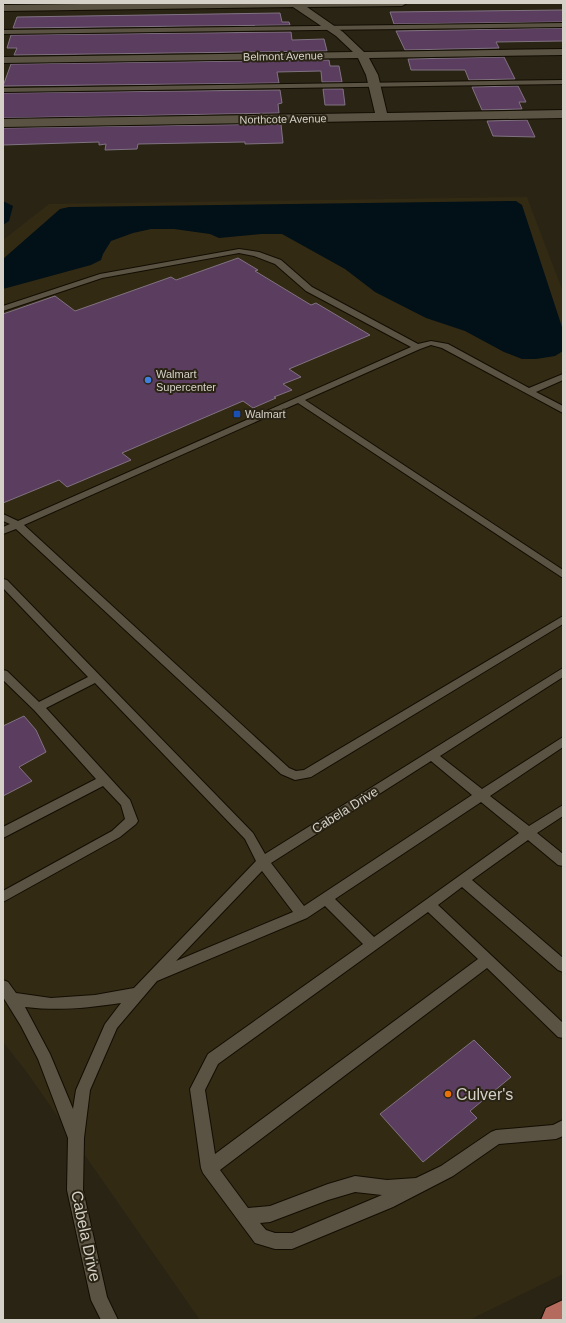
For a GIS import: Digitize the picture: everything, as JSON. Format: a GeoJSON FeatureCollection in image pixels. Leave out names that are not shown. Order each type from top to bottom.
{"type":"FeatureCollection","features":[{"type":"Feature","properties":{"kind":"highway"},"geometry":{"type":"LineString","coordinates":[[558,1320],[563,1317]]}},
{"type":"Feature","properties":{"kind":"street"},"geometry":{"type":"LineString","coordinates":[[3,8],[402,3]]}},
{"type":"Feature","properties":{"kind":"street"},"geometry":{"type":"LineString","coordinates":[[295,4],[345,38],[361,55],[372,74],[382,117]]}},
{"type":"Feature","properties":{"kind":"street","name":"Belmont Avenue"},"geometry":{"type":"LineString","coordinates":[[3,60],[563,52]]}},
{"type":"Feature","properties":{"kind":"street","name":"Northcote Avenue"},"geometry":{"type":"LineString","coordinates":[[3,123],[563,114]]}},
{"type":"Feature","properties":{"kind":"lane"},"geometry":{"type":"LineString","coordinates":[[3,32],[563,26]]}},
{"type":"Feature","properties":{"kind":"lane"},"geometry":{"type":"LineString","coordinates":[[3,90],[563,82]]}},
{"type":"Feature","properties":{"kind":"lane"},"geometry":{"type":"LineString","coordinates":[[3,309],[100,276],[239,250],[278,262],[310,289],[417,347]]}},
{"type":"Feature","properties":{"kind":"lane"},"geometry":{"type":"LineString","coordinates":[[3,531],[417,347],[431,343],[445,346],[563,410]]}},
{"type":"Feature","properties":{"kind":"lane"},"geometry":{"type":"LineString","coordinates":[[530,391],[563,377]]}},
{"type":"Feature","properties":{"kind":"lane"},"geometry":{"type":"LineString","coordinates":[[299,400],[563,574]]}},
{"type":"Feature","properties":{"kind":"lane"},"geometry":{"type":"LineString","coordinates":[[3,517],[18,525],[285,771],[295,776],[308,774],[563,618]]}},
{"type":"Feature","properties":{"kind":"lane"},"geometry":{"type":"LineString","coordinates":[[3,582],[249,836],[262,862],[302,914]]}},
{"type":"Feature","properties":{"kind":"lane","name":"Cabela Drive"},"geometry":{"type":"LineString","coordinates":[[110,1320],[99,1300],[75,1190],[76,1138],[83,1090],[112,1024],[151,978],[262,862],[563,672]]}},
{"type":"Feature","properties":{"kind":"lane"},"geometry":{"type":"LineString","coordinates":[[3,674],[38,707],[126,803],[132,821],[116,834],[3,897]]}},
{"type":"Feature","properties":{"kind":"lane"},"geometry":{"type":"LineString","coordinates":[[38,707],[96,678]]}},
{"type":"Feature","properties":{"kind":"lane","name":"Cabela Drive"},"geometry":{"type":"LineString","coordinates":[[151,978],[302,914],[563,741]]}},
{"type":"Feature","properties":{"kind":"lane"},"geometry":{"type":"LineString","coordinates":[[431,755],[563,861]]}},
{"type":"Feature","properties":{"kind":"lane"},"geometry":{"type":"LineString","coordinates":[[3,833],[104,780]]}},
{"type":"Feature","properties":{"kind":"lane"},"geometry":{"type":"LineString","coordinates":[[563,810],[528,833],[212,1060],[197,1089],[209,1168],[261,1237],[275,1241],[292,1240],[386,1201],[447,1171],[496,1137],[556,1132],[563,1128]]}},
{"type":"Feature","properties":{"kind":"lane"},"geometry":{"type":"LineString","coordinates":[[463,880],[563,966]]}},
{"type":"Feature","properties":{"kind":"lane"},"geometry":{"type":"LineString","coordinates":[[326,898],[373,945]]}},
{"type":"Feature","properties":{"kind":"lane"},"geometry":{"type":"LineString","coordinates":[[429,904],[563,1032]]}},
{"type":"Feature","properties":{"kind":"lane"},"geometry":{"type":"LineString","coordinates":[[209,1168],[487,960]]}},
{"type":"Feature","properties":{"kind":"lane"},"geometry":{"type":"LineString","coordinates":[[3,986],[13,999],[36,1040],[55,1082],[76,1138]]}},
{"type":"Feature","properties":{"kind":"lane"},"geometry":{"type":"LineString","coordinates":[[13,999],[51,1004],[95,1001],[137,994]]}},
{"type":"Feature","properties":{"kind":"lane"},"geometry":{"type":"LineString","coordinates":[[244,1216],[270,1214],[328,1192],[355,1184],[387,1188],[417,1186]]}},
{"type":"Feature","properties":{"kind":"shaded area"},"geometry":{"type":"Polygon","coordinates":[[[527,197],[563,292],[563,1274],[469,1320],[200,1320],[26,1071],[3,1042],[3,240],[49,204],[527,197]]]}},
{"type":"Feature","properties":{"kind":"shaded area"},"geometry":{"type":"Polygon","coordinates":[[[3,201],[13,206],[9,221],[3,225],[3,201]]]}},
{"type":"Feature","properties":{"kind":"shaded area"},"geometry":{"type":"Polygon","coordinates":[[[516,201],[522,205],[563,330],[563,351],[555,356],[536,359],[522,359],[504,352],[465,331],[426,318],[375,292],[345,269],[282,234],[261,234],[219,238],[210,234],[174,229],[151,229],[133,233],[111,241],[101,260],[91,265],[3,289],[3,259],[60,209],[69,207],[516,201]]]}},
{"type":"Feature","properties":{"kind":"building"},"geometry":{"type":"Polygon","coordinates":[[[563,10],[563,22],[394,24],[390,12],[563,10]]]}},
{"type":"Feature","properties":{"kind":"building"},"geometry":{"type":"Polygon","coordinates":[[[280,13],[282,22],[289,22],[290,25],[13,28],[17,17],[280,13]]]}},
{"type":"Feature","properties":{"kind":"building"},"geometry":{"type":"Polygon","coordinates":[[[563,28],[563,41],[496,42],[499,48],[405,50],[396,31],[563,28]]]}},
{"type":"Feature","properties":{"kind":"building"},"geometry":{"type":"Polygon","coordinates":[[[291,32],[292,40],[324,39],[327,51],[14,55],[17,48],[7,48],[11,35],[291,32]]]}},
{"type":"Feature","properties":{"kind":"building"},"geometry":{"type":"Polygon","coordinates":[[[504,57],[515,79],[469,80],[465,70],[411,70],[408,59],[504,57]]]}},
{"type":"Feature","properties":{"kind":"building"},"geometry":{"type":"Polygon","coordinates":[[[329,60],[330,66],[339,66],[342,82],[322,82],[321,71],[277,72],[279,83],[3,86],[11,64],[329,60]]]}},
{"type":"Feature","properties":{"kind":"building"},"geometry":{"type":"Polygon","coordinates":[[[518,86],[526,102],[519,102],[522,109],[482,110],[472,87],[518,86]]]}},
{"type":"Feature","properties":{"kind":"building"},"geometry":{"type":"Polygon","coordinates":[[[323,89],[343,89],[345,105],[325,105],[323,89]]]}},
{"type":"Feature","properties":{"kind":"building"},"geometry":{"type":"Polygon","coordinates":[[[280,90],[282,103],[278,104],[279,113],[3,118],[3,93],[280,90]]]}},
{"type":"Feature","properties":{"kind":"building"},"geometry":{"type":"Polygon","coordinates":[[[527,120],[535,137],[493,136],[487,121],[527,120]]]}},
{"type":"Feature","properties":{"kind":"building"},"geometry":{"type":"Polygon","coordinates":[[[281,124],[283,143],[245,144],[245,142],[138,144],[137,149],[105,150],[106,144],[99,145],[99,142],[3,145],[3,128],[281,124]]]}},
{"type":"Feature","properties":{"kind":"building","name":"Walmart Supercenter"},"geometry":{"type":"Polygon","coordinates":[[[238,258],[258,270],[255,271],[311,305],[316,303],[370,335],[289,369],[301,377],[283,384],[292,390],[274,397],[276,398],[253,408],[243,401],[122,453],[131,460],[67,487],[59,480],[3,503],[3,314],[55,296],[75,311],[171,277],[176,280],[238,258]]]}},
{"type":"Feature","properties":{"kind":"building"},"geometry":{"type":"Polygon","coordinates":[[[24,716],[36,730],[46,752],[19,767],[32,781],[3,796],[3,726],[24,716]]]}},
{"type":"Feature","properties":{"kind":"building","name":"Culver's"},"geometry":{"type":"Polygon","coordinates":[[[474,1040],[511,1077],[470,1111],[477,1118],[423,1162],[380,1114],[474,1040]]]}},
{"type":"Feature","properties":{"kind":"place","name":"Walmart Supercenter"},"geometry":{"type":"Point","coordinates":[148,380]}},
{"type":"Feature","properties":{"kind":"place","name":"Walmart"},"geometry":{"type":"Point","coordinates":[237,414]}},
{"type":"Feature","properties":{"kind":"place","name":"Culver's"},"geometry":{"type":"Point","coordinates":[448,1094]}}]}
